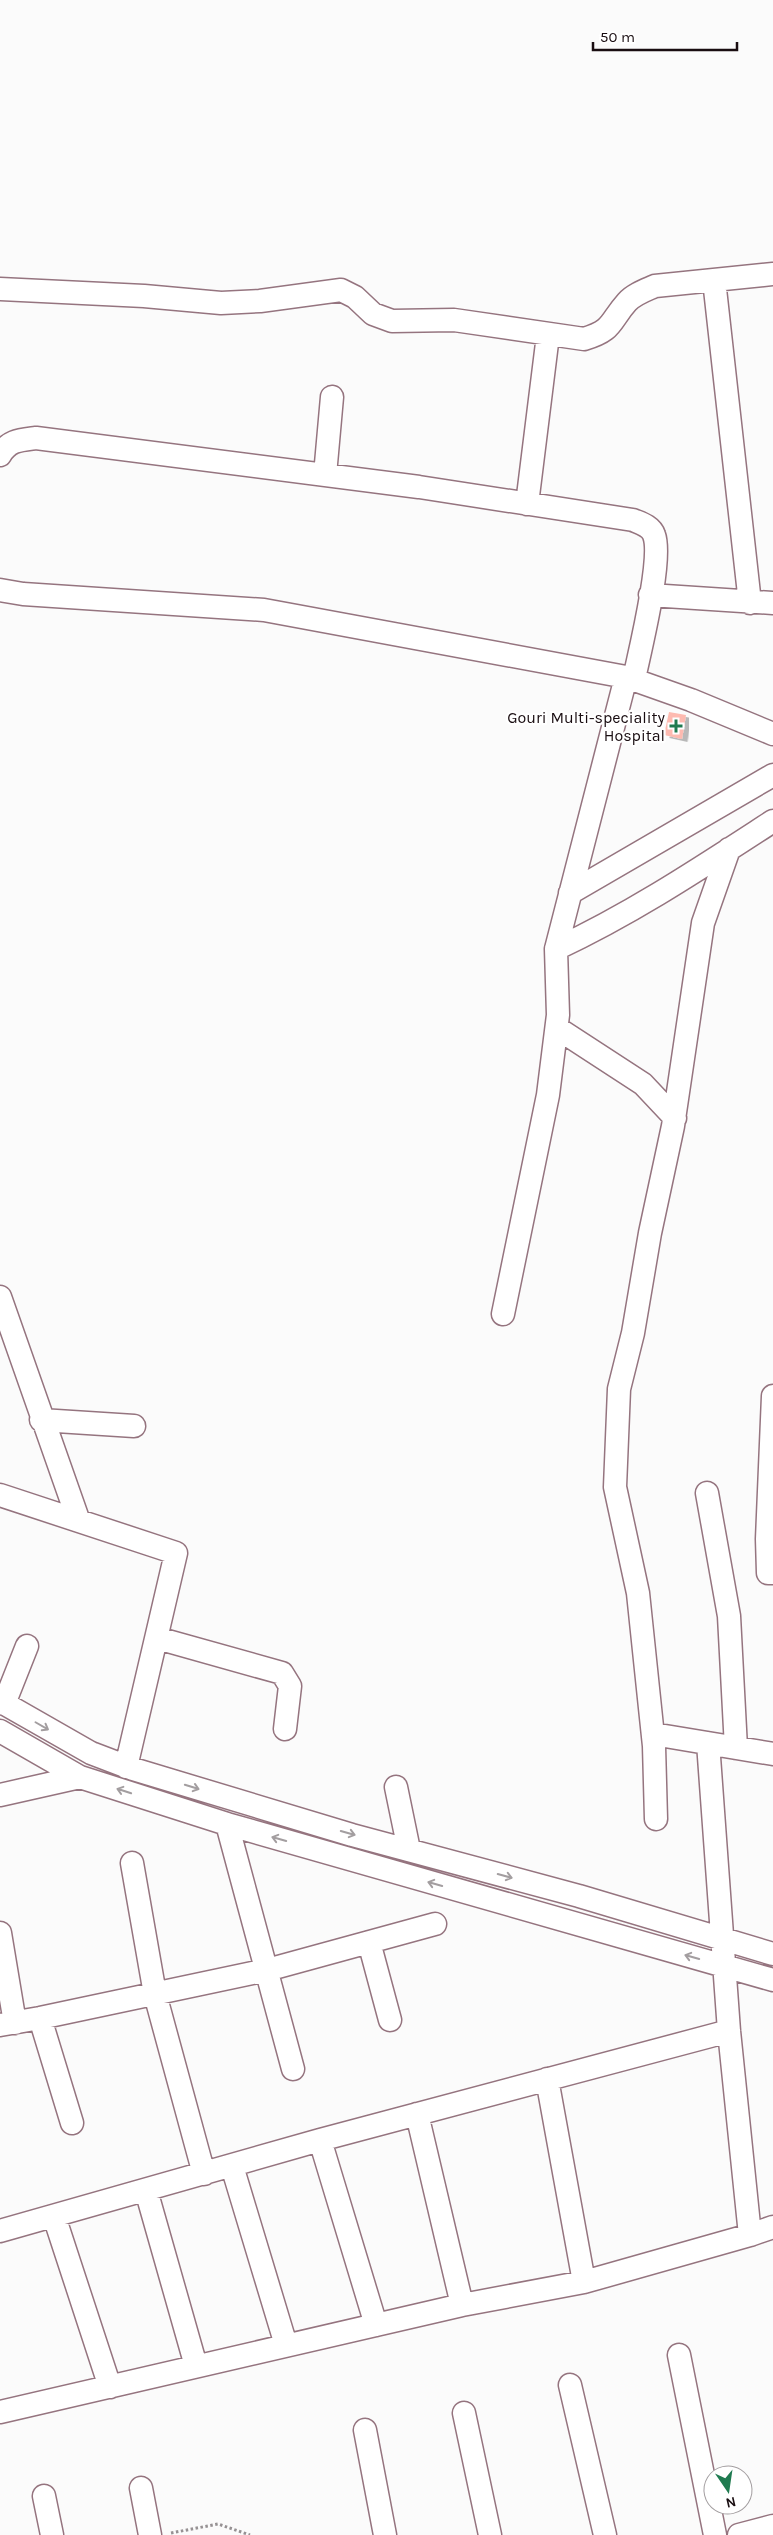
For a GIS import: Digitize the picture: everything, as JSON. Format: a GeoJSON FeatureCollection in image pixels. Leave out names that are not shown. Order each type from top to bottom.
{"type":"FeatureCollection","features":[{"type":"Feature","properties":{"kind":"street"},"geometry":{"type":"LineString","coordinates":[[0,289],[144,296],[221,303],[260,301],[341,290],[355,297],[373,314],[392,321],[454,320],[584,339],[602,334],[615,321],[628,301],[655,286],[773,274]]}},
{"type":"Feature","properties":{"kind":"street"},"geometry":{"type":"LineString","coordinates":[[714,280],[750,603]]}},
{"type":"Feature","properties":{"kind":"street"},"geometry":{"type":"LineString","coordinates":[[528,504],[548,335]]}},
{"type":"Feature","properties":{"kind":"street"},"geometry":{"type":"LineString","coordinates":[[325,475],[332,397]]}},
{"type":"Feature","properties":{"kind":"street"},"geometry":{"type":"LineString","coordinates":[[0,455],[6,445],[17,440],[36,438],[325,475],[528,504],[632,520],[646,525],[654,532],[656,550],[650,595],[630,678],[556,949],[558,1015],[548,1095],[503,1314]]}},
{"type":"Feature","properties":{"kind":"street"},"geometry":{"type":"LineString","coordinates":[[0,590],[23,594],[264,610],[630,678],[691,700],[773,734]]}},
{"type":"Feature","properties":{"kind":"street"},"geometry":{"type":"LineString","coordinates":[[650,595],[773,603]]}},
{"type":"Feature","properties":{"kind":"street"},"geometry":{"type":"LineString","coordinates":[[570,893],[773,775]]}},
{"type":"Feature","properties":{"kind":"street"},"geometry":{"type":"LineString","coordinates":[[556,949],[608,925],[651,900],[773,821]]}},
{"type":"Feature","properties":{"kind":"street"},"geometry":{"type":"LineString","coordinates":[[656,1819],[653,1734],[638,1593],[615,1487],[619,1390],[633,1334],[650,1232],[675,1118],[703,923],[729,849]]}},
{"type":"Feature","properties":{"kind":"street"},"geometry":{"type":"LineString","coordinates":[[557,1028],[643,1084],[675,1118]]}},
{"type":"Feature","properties":{"kind":"street"},"geometry":{"type":"LineString","coordinates":[[0,1297],[41,1420],[78,1519]]}},
{"type":"Feature","properties":{"kind":"street"},"geometry":{"type":"LineString","coordinates":[[773,1396],[766,1539],[768,1573],[773,1573]]}},
{"type":"Feature","properties":{"kind":"street"},"geometry":{"type":"LineString","coordinates":[[41,1420],[134,1426]]}},
{"type":"Feature","properties":{"kind":"street"},"geometry":{"type":"LineString","coordinates":[[706,1493],[728,1616],[736,1748]]}},
{"type":"Feature","properties":{"kind":"street"},"geometry":{"type":"LineString","coordinates":[[0,1496],[78,1519],[176,1554],[126,1767]]}},
{"type":"Feature","properties":{"kind":"street"},"geometry":{"type":"LineString","coordinates":[[157,1638],[282,1673],[290,1686],[285,1729]]}},
{"type":"Feature","properties":{"kind":"street"},"geometry":{"type":"LineString","coordinates":[[27,1646],[2,1703],[91,1753],[126,1767],[409,1850],[579,1896],[773,1954]]}},
{"type":"Feature","properties":{"kind":"street"},"geometry":{"type":"LineString","coordinates":[[0,1731],[80,1777],[227,1824],[773,1980]]}},
{"type":"Feature","properties":{"kind":"street"},"geometry":{"type":"LineString","coordinates":[[653,1734],[773,1754]]}},
{"type":"Feature","properties":{"kind":"street"},"geometry":{"type":"LineString","coordinates":[[708,1743],[729,2031],[750,2235]]}},
{"type":"Feature","properties":{"kind":"street"},"geometry":{"type":"LineString","coordinates":[[0,1795],[80,1777]]}},
{"type":"Feature","properties":{"kind":"street"},"geometry":{"type":"LineString","coordinates":[[396,1787],[409,1850]]}},
{"type":"Feature","properties":{"kind":"street"},"geometry":{"type":"LineString","coordinates":[[227,1824],[293,2069]]}},
{"type":"Feature","properties":{"kind":"street"},"geometry":{"type":"LineString","coordinates":[[132,1863],[156,1994],[204,2174]]}},
{"type":"Feature","properties":{"kind":"street"},"geometry":{"type":"LineString","coordinates":[[0,1932],[7,2024],[267,1970],[436,1924]]}},
{"type":"Feature","properties":{"kind":"street"},"geometry":{"type":"LineString","coordinates":[[369,1942],[390,2020]]}},
{"type":"Feature","properties":{"kind":"street"},"geometry":{"type":"LineString","coordinates":[[40,2018],[72,2123]]}},
{"type":"Feature","properties":{"kind":"street"},"geometry":{"type":"LineString","coordinates":[[0,2231],[320,2140],[729,2031]]}},
{"type":"Feature","properties":{"kind":"street"},"geometry":{"type":"LineString","coordinates":[[547,2079],[584,2282]]}},
{"type":"Feature","properties":{"kind":"street"},"geometry":{"type":"LineString","coordinates":[[416,2114],[462,2304]]}},
{"type":"Feature","properties":{"kind":"street"},"geometry":{"type":"LineString","coordinates":[[320,2140],[376,2324]]}},
{"type":"Feature","properties":{"kind":"street"},"geometry":{"type":"LineString","coordinates":[[232,2166],[286,2345]]}},
{"type":"Feature","properties":{"kind":"street"},"geometry":{"type":"LineString","coordinates":[[146,2190],[196,2366]]}},
{"type":"Feature","properties":{"kind":"street"},"geometry":{"type":"LineString","coordinates":[[54,2216],[110,2387]]}},
{"type":"Feature","properties":{"kind":"street"},"geometry":{"type":"LineString","coordinates":[[0,2412],[462,2304],[584,2282],[773,2227]]}},
{"type":"Feature","properties":{"kind":"street"},"geometry":{"type":"LineString","coordinates":[[679,2355],[715,2535]]}},
{"type":"Feature","properties":{"kind":"street"},"geometry":{"type":"LineString","coordinates":[[570,2385],[605,2535]]}},
{"type":"Feature","properties":{"kind":"street"},"geometry":{"type":"LineString","coordinates":[[464,2413],[490,2535]]}},
{"type":"Feature","properties":{"kind":"street"},"geometry":{"type":"LineString","coordinates":[[365,2430],[385,2535]]}},
{"type":"Feature","properties":{"kind":"street"},"geometry":{"type":"LineString","coordinates":[[141,2488],[160,2534]]}},
{"type":"Feature","properties":{"kind":"street"},"geometry":{"type":"LineString","coordinates":[[44,2496],[52,2535]]}},
{"type":"Feature","properties":{"kind":"street"},"geometry":{"type":"LineString","coordinates":[[739,2535],[773,2526]]}},
{"type":"Feature","properties":{"kind":"path"},"geometry":{"type":"LineString","coordinates":[[160,2534],[218,2524],[250,2535]]}},
{"type":"Feature","properties":{"kind":"building"},"geometry":{"type":"Polygon","coordinates":[[[669,712],[686,715],[682,739],[664,735],[669,712]]]}},
{"type":"Feature","properties":{"kind":"place","name":"Gouri Multi-speciality Hospital"},"geometry":{"type":"Point","coordinates":[676,726]}}]}
